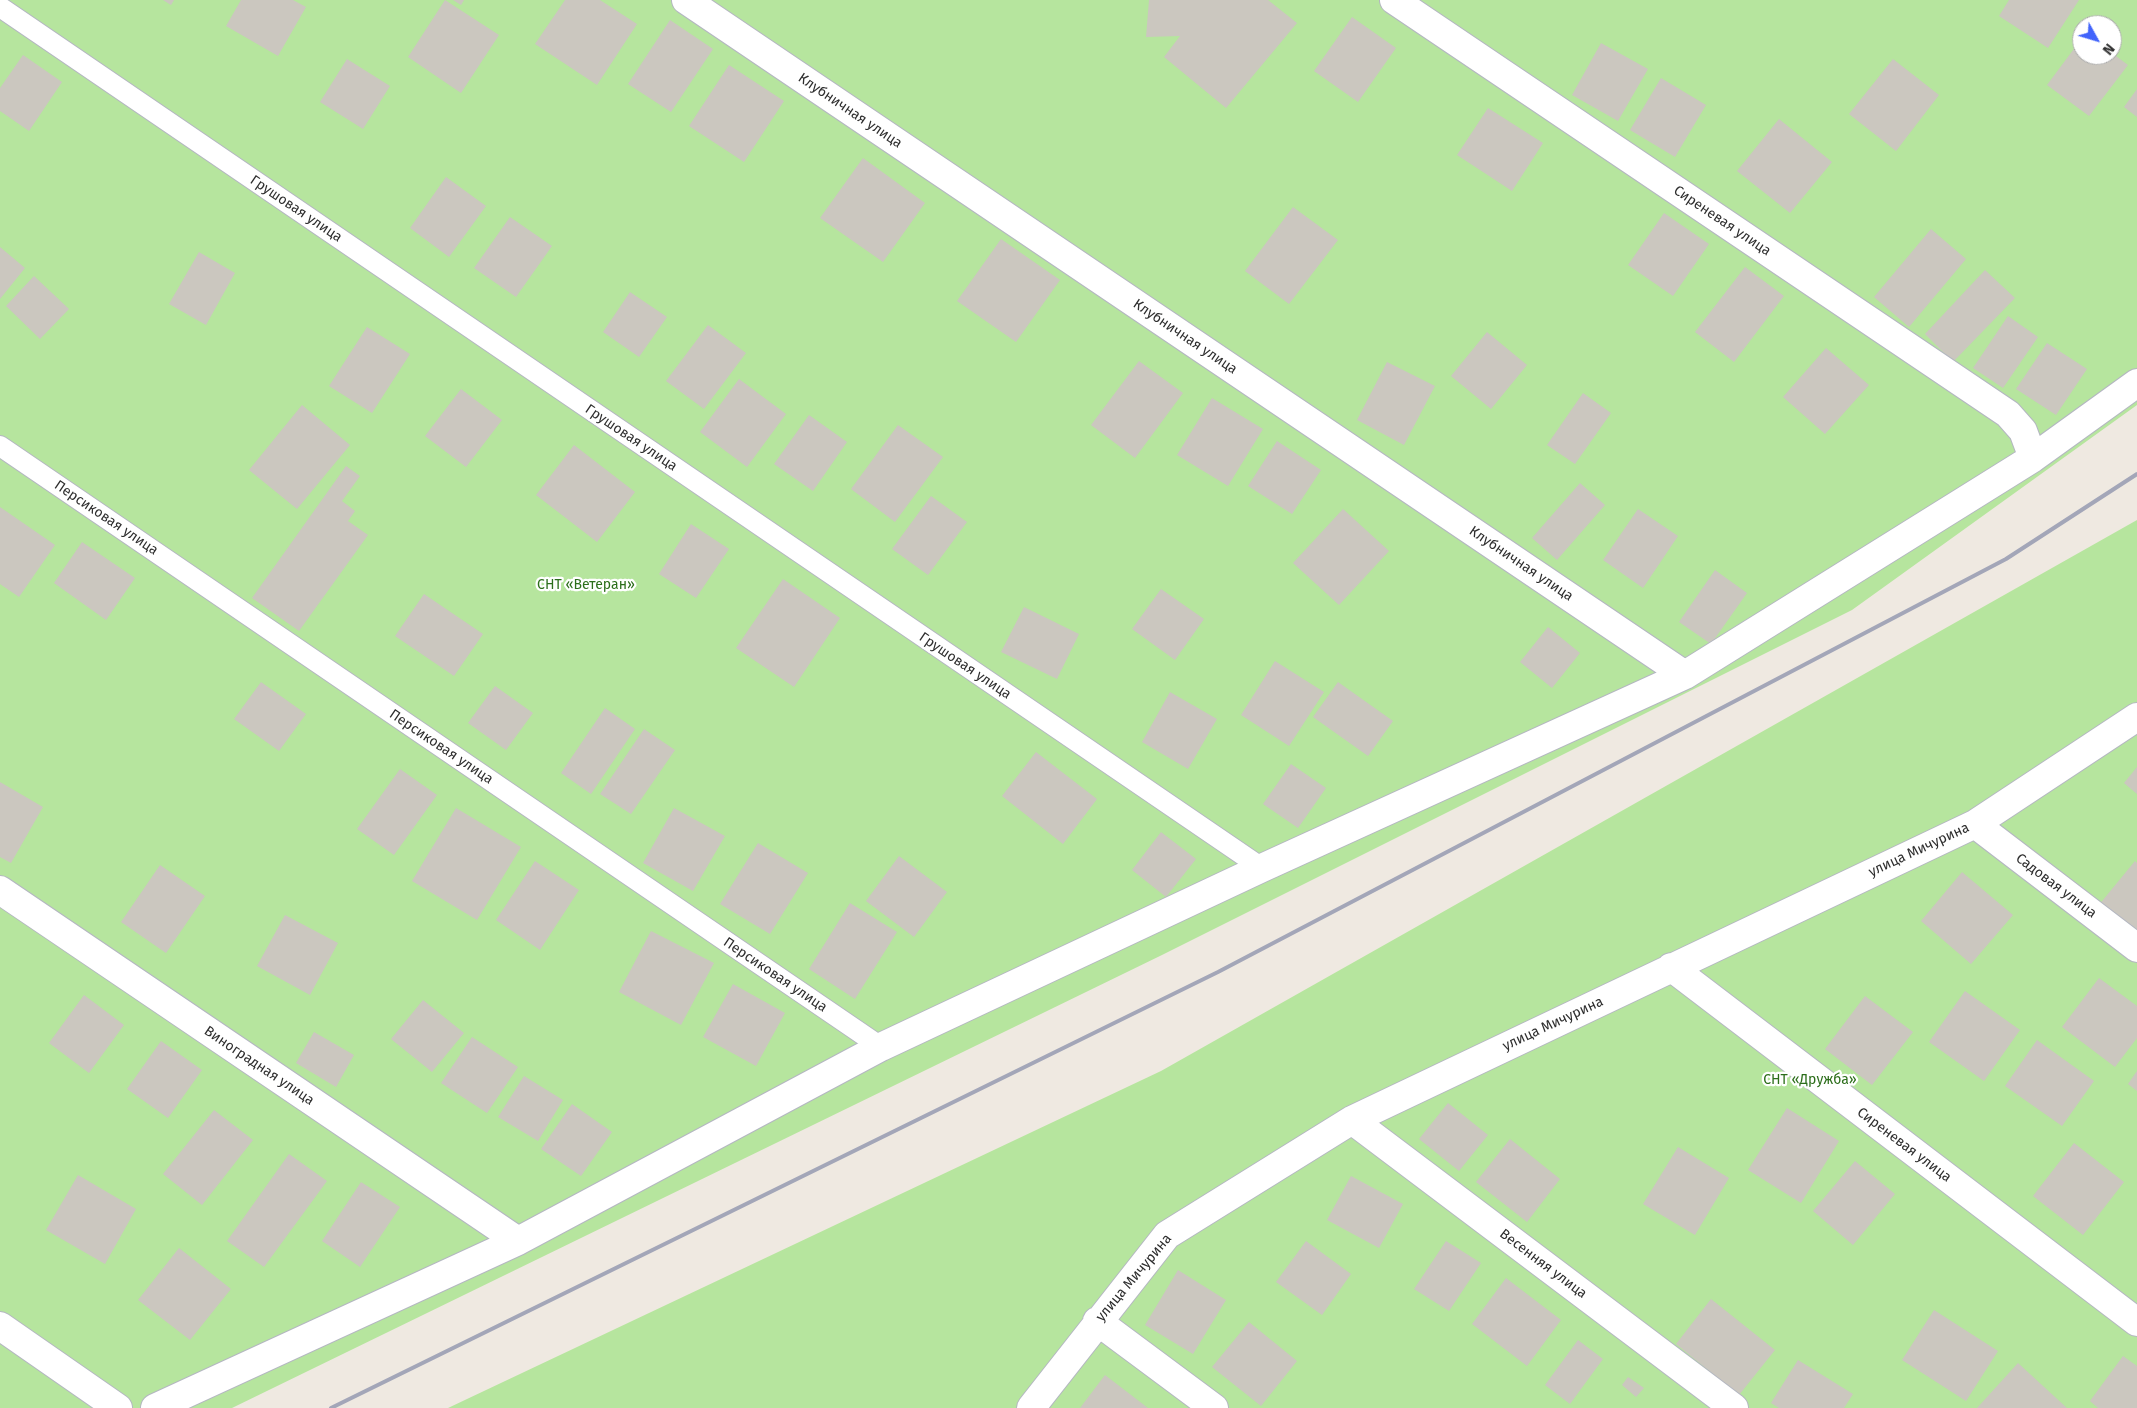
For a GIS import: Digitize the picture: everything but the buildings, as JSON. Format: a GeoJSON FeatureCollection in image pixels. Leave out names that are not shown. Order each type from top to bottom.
{"type":"FeatureCollection","features":[{"type":"Feature","properties":{"kind":"street","name":"Клубничная улица"},"geometry":{"type":"LineString","coordinates":[[686,0],[1685,675]]}},
{"type":"Feature","properties":{"kind":"street","name":"Сиреневая улица"},"geometry":{"type":"LineString","coordinates":[[1394,0],[2008,414],[2023,431],[2033,458]]}},
{"type":"Feature","properties":{"kind":"street"},"geometry":{"type":"LineString","coordinates":[[155,1408],[518,1241],[881,1048],[1262,868],[1685,675],[2033,458],[2137,383]]}},
{"type":"Feature","properties":{"kind":"street","name":"улица Мичурина"},"geometry":{"type":"LineString","coordinates":[[1031,1408],[1097,1321],[1167,1235],[1352,1120],[1975,824],[2137,717]]}},
{"type":"Feature","properties":{"kind":"street","name":"Садовая улица"},"geometry":{"type":"LineString","coordinates":[[1975,824],[2137,948]]}},
{"type":"Feature","properties":{"kind":"street","name":"Виноградная улица"},"geometry":{"type":"LineString","coordinates":[[0,890],[518,1241]]}},
{"type":"Feature","properties":{"kind":"street","name":"Сиреневая улица"},"geometry":{"type":"LineString","coordinates":[[1671,967],[2137,1322]]}},
{"type":"Feature","properties":{"kind":"street","name":"Весенняя улица"},"geometry":{"type":"LineString","coordinates":[[1352,1120],[1734,1408]]}},
{"type":"Feature","properties":{"kind":"street"},"geometry":{"type":"LineString","coordinates":[[1097,1321],[1214,1408]]}},
{"type":"Feature","properties":{"kind":"street"},"geometry":{"type":"LineString","coordinates":[[0,1326],[118,1408]]}},
{"type":"Feature","properties":{"kind":"lane","name":"Грушовая улица"},"geometry":{"type":"LineString","coordinates":[[0,7],[1262,868]]}},
{"type":"Feature","properties":{"kind":"lane","name":"Персиковая улица"},"geometry":{"type":"LineString","coordinates":[[0,446],[881,1048]]}},
{"type":"Feature","properties":{"kind":"green space","name":"СНТ «Ветеран»"},"geometry":{"type":"Polygon","coordinates":[[[0,0],[2137,0],[2137,405],[1852,610],[1162,955],[232,1408],[0,1408],[0,0]]]}},
{"type":"Feature","properties":{"kind":"green space","name":"СНТ «Дружба»"},"geometry":{"type":"Polygon","coordinates":[[[2137,520],[2137,1408],[448,1408],[1161,1071],[2137,520]]]}},
{"type":"Feature","properties":{"kind":"railway"},"geometry":{"type":"LineString","coordinates":[[331,1408],[1218,972],[2006,559],[2137,474]]}}]}
